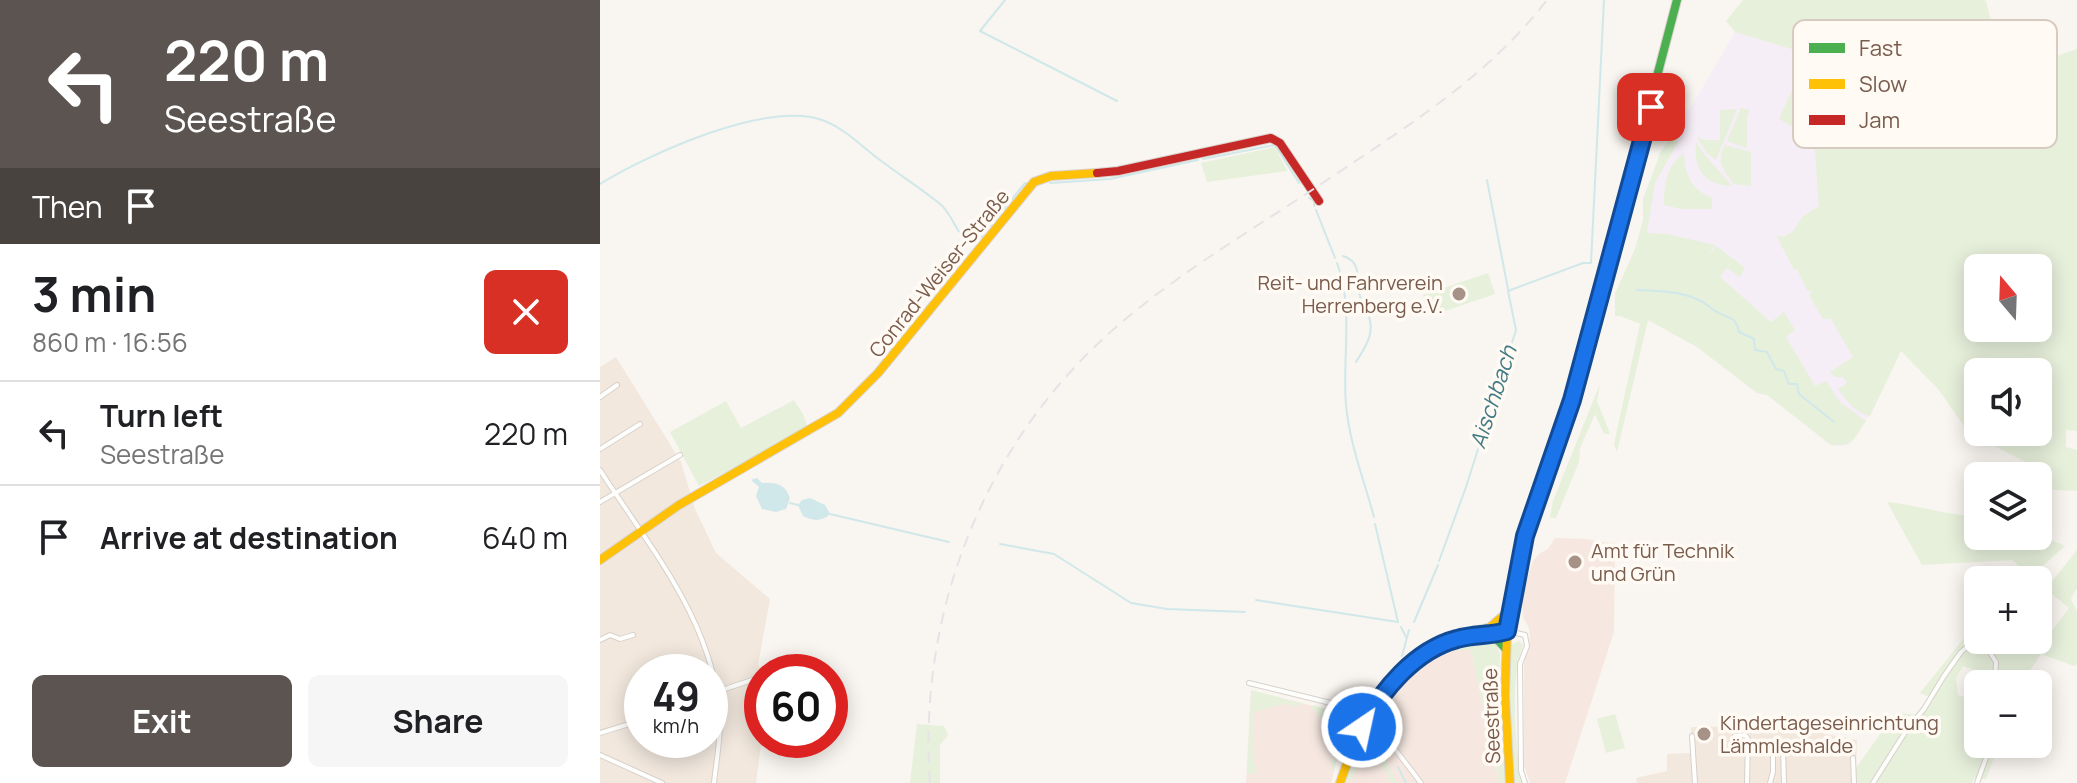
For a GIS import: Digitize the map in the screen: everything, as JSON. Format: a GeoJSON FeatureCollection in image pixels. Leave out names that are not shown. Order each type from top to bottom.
{"type":"FeatureCollection","features":[{"type":"Feature","properties":{"kind":"main road","name":"Seestraße"},"geometry":{"type":"LineString","coordinates":[[1510,783],[1505,713],[1507,631],[1525,536],[1572,400],[1677,0]]}},
{"type":"Feature","properties":{"kind":"main road","name":"Conrad-Weiser-Straße"},"geometry":{"type":"LineString","coordinates":[[600,560],[679,505],[838,413],[878,373],[1034,182],[1051,176],[1118,171],[1271,138],[1280,143],[1319,201]]}},
{"type":"Feature","properties":{"kind":"main road"},"geometry":{"type":"LineString","coordinates":[[1491,632],[1510,610]]}},
{"type":"Feature","properties":{"kind":"main road"},"geometry":{"type":"LineString","coordinates":[[1339,783],[1346,748],[1387,685],[1437,647],[1457,639],[1507,631]]}},
{"type":"Feature","properties":{"kind":"main road"},"geometry":{"type":"LineString","coordinates":[[1491,632],[1506,649]]}},
{"type":"Feature","properties":{"kind":"street"},"geometry":{"type":"LineString","coordinates":[[600,397],[617,385]]}},
{"type":"Feature","properties":{"kind":"street"},"geometry":{"type":"LineString","coordinates":[[600,449],[640,424]]}},
{"type":"Feature","properties":{"kind":"street"},"geometry":{"type":"LineString","coordinates":[[600,502],[680,455]]}},
{"type":"Feature","properties":{"kind":"street"},"geometry":{"type":"LineString","coordinates":[[600,470],[641,530],[689,610],[706,654]]}},
{"type":"Feature","properties":{"kind":"street"},"geometry":{"type":"LineString","coordinates":[[1507,631],[1525,635],[1527,646],[1520,664],[1521,771],[1525,783]]}},
{"type":"Feature","properties":{"kind":"street"},"geometry":{"type":"LineString","coordinates":[[600,640],[610,635],[620,639],[633,635]]}},
{"type":"Feature","properties":{"kind":"street"},"geometry":{"type":"LineString","coordinates":[[1873,783],[1964,650]]}},
{"type":"Feature","properties":{"kind":"street"},"geometry":{"type":"LineString","coordinates":[[1249,683],[1347,706],[1408,762],[1421,783]]}},
{"type":"Feature","properties":{"kind":"street"},"geometry":{"type":"LineString","coordinates":[[600,733],[624,726]]}},
{"type":"Feature","properties":{"kind":"street"},"geometry":{"type":"LineString","coordinates":[[1735,736],[1745,735],[1748,739],[1747,783]]}},
{"type":"Feature","properties":{"kind":"street"},"geometry":{"type":"LineString","coordinates":[[1692,736],[1695,783]]}},
{"type":"Feature","properties":{"kind":"street"},"geometry":{"type":"LineString","coordinates":[[1770,783],[1773,748],[1777,745],[1783,748],[1784,783]]}},
{"type":"Feature","properties":{"kind":"street"},"geometry":{"type":"LineString","coordinates":[[600,755],[662,783]]}},
{"type":"Feature","properties":{"kind":"street"},"geometry":{"type":"LineString","coordinates":[[714,783],[716,758]]}},
{"type":"Feature","properties":{"kind":"street"},"geometry":{"type":"LineString","coordinates":[[1853,758],[1854,783]]}},
{"type":"Feature","properties":{"kind":"street"},"geometry":{"type":"LineString","coordinates":[[1977,783],[1986,758]]}},
{"type":"Feature","properties":{"kind":"shaded area"},"geometry":{"type":"Polygon","coordinates":[[[1735,32],[1793,49],[1793,148],[1815,148],[1820,206],[1803,216],[1866,333],[1873,409],[1851,443],[1831,445],[1818,436],[1647,233],[1655,183],[1677,142],[1674,133],[1681,113],[1690,109],[1735,32]]]}},
{"type":"Feature","properties":{"kind":"shaded area"},"geometry":{"type":"Polygon","coordinates":[[[616,357],[681,462],[695,509],[716,553],[770,599],[760,654],[744,654],[744,758],[759,758],[756,783],[600,783],[600,367],[616,357]]]}},
{"type":"Feature","properties":{"kind":"shaded area"},"geometry":{"type":"Polygon","coordinates":[[[1555,538],[1615,544],[1614,632],[1565,783],[1530,783],[1524,766],[1524,663],[1530,640],[1529,628],[1523,617],[1522,595],[1533,561],[1548,549],[1555,538]]]}},
{"type":"Feature","properties":{"kind":"shaded area"},"geometry":{"type":"Polygon","coordinates":[[[1452,650],[1471,650],[1499,783],[1346,783],[1360,742],[1376,741],[1390,734],[1394,696],[1403,683],[1435,655],[1452,650]]]}},
{"type":"Feature","properties":{"kind":"shaded area"},"geometry":{"type":"Polygon","coordinates":[[[1251,690],[1325,709],[1346,721],[1331,783],[1246,783],[1251,690]]]}},
{"type":"Feature","properties":{"kind":"shaded area"},"geometry":{"type":"Polygon","coordinates":[[[1785,726],[1857,740],[1852,783],[1637,783],[1636,778],[1667,771],[1667,754],[1690,753],[1691,727],[1785,726]]]}},
{"type":"Feature","properties":{"kind":"green space"},"geometry":{"type":"Polygon","coordinates":[[[1743,0],[1983,0],[1993,20],[1793,20],[1793,49],[1735,32],[1726,21],[1743,0]]]}},
{"type":"Feature","properties":{"kind":"green space"},"geometry":{"type":"Polygon","coordinates":[[[2077,49],[2077,431],[2066,430],[2066,447],[2077,450],[2077,491],[2052,490],[2052,462],[2025,462],[1995,446],[2052,446],[2052,358],[1964,358],[1964,426],[1939,390],[1901,351],[1870,416],[1848,402],[1838,389],[1847,383],[1843,377],[1835,377],[1830,372],[1853,357],[1831,319],[1823,319],[1809,295],[1812,292],[1807,290],[1797,269],[1794,270],[1776,235],[1784,237],[1793,231],[1803,216],[1819,206],[1815,148],[2057,148],[2057,56],[2077,49]]]}},
{"type":"Feature","properties":{"kind":"green space"},"geometry":{"type":"Polygon","coordinates":[[[1792,90],[1793,90],[1793,127],[1779,119],[1792,90]]]}},
{"type":"Feature","properties":{"kind":"green space"},"geometry":{"type":"Polygon","coordinates":[[[1741,108],[1750,110],[1747,117],[1747,148],[1727,141],[1741,108]]]}},
{"type":"Feature","properties":{"kind":"green space"},"geometry":{"type":"Polygon","coordinates":[[[1737,109],[1716,160],[1707,153],[1697,137],[1720,140],[1720,110],[1737,109]]]}},
{"type":"Feature","properties":{"kind":"green space"},"geometry":{"type":"Polygon","coordinates":[[[1674,133],[1678,142],[1655,183],[1647,233],[1667,234],[1715,245],[1703,263],[1716,246],[1745,268],[1740,277],[1727,268],[1720,277],[1771,322],[1784,312],[1795,330],[1786,337],[1815,386],[1826,381],[1841,403],[1866,421],[1849,443],[1831,445],[1767,395],[1757,393],[1697,347],[1648,320],[1617,452],[1614,444],[1640,324],[1615,316],[1615,294],[1635,249],[1643,220],[1643,199],[1661,151],[1674,133]]]}},
{"type":"Feature","properties":{"kind":"green space"},"geometry":{"type":"Polygon","coordinates":[[[1696,142],[1732,186],[1714,182],[1702,174],[1696,160],[1696,142]]]}},
{"type":"Feature","properties":{"kind":"green space"},"geometry":{"type":"Polygon","coordinates":[[[1725,145],[1751,152],[1751,186],[1734,184],[1724,170],[1721,156],[1725,145]]]}},
{"type":"Feature","properties":{"kind":"green space"},"geometry":{"type":"Polygon","coordinates":[[[1275,147],[1287,171],[1207,182],[1201,163],[1275,147]]]}},
{"type":"Feature","properties":{"kind":"green space"},"geometry":{"type":"Polygon","coordinates":[[[1684,153],[1690,181],[1712,198],[1712,209],[1681,209],[1664,205],[1667,176],[1684,153]]]}},
{"type":"Feature","properties":{"kind":"green space","name":"Reit- und Fahrverein Herrenberg e.V."},"geometry":{"type":"Polygon","coordinates":[[[1488,273],[1495,294],[1430,316],[1423,295],[1488,273]]]}},
{"type":"Feature","properties":{"kind":"green space"},"geometry":{"type":"Polygon","coordinates":[[[1600,384],[1597,401],[1610,434],[1604,434],[1595,414],[1556,518],[1550,518],[1553,501],[1600,384]]]}},
{"type":"Feature","properties":{"kind":"green space"},"geometry":{"type":"Polygon","coordinates":[[[794,400],[808,428],[699,486],[670,432],[726,401],[741,428],[794,400]]]}},
{"type":"Feature","properties":{"kind":"green space"},"geometry":{"type":"Polygon","coordinates":[[[1887,502],[1964,515],[1964,550],[2052,550],[2052,540],[2065,546],[2042,566],[2018,566],[2013,560],[1922,565],[1887,502]]]}},
{"type":"Feature","properties":{"kind":"green space"},"geometry":{"type":"Polygon","coordinates":[[[2077,550],[2077,588],[2071,599],[2077,611],[2077,664],[2074,666],[2041,654],[2052,654],[2052,631],[2069,608],[2052,594],[2052,581],[2077,550]]]}},
{"type":"Feature","properties":{"kind":"green space"},"geometry":{"type":"Polygon","coordinates":[[[1964,638],[1964,654],[2041,654],[2030,670],[1974,670],[1963,666],[1956,678],[1958,695],[1964,697],[1964,758],[1994,758],[1986,779],[1974,778],[1972,783],[1852,783],[1856,768],[1895,713],[1923,715],[1934,699],[1920,693],[1964,638]]]}},
{"type":"Feature","properties":{"kind":"green space"},"geometry":{"type":"Polygon","coordinates":[[[1474,640],[1495,640],[1500,655],[1498,707],[1506,783],[1499,783],[1471,650],[1439,654],[1474,640]]]}},
{"type":"Feature","properties":{"kind":"green space"},"geometry":{"type":"Polygon","coordinates":[[[1519,641],[1523,645],[1516,675],[1515,713],[1522,783],[1515,783],[1507,678],[1511,645],[1519,641]]]}},
{"type":"Feature","properties":{"kind":"green space"},"geometry":{"type":"Polygon","coordinates":[[[1251,690],[1304,704],[1290,707],[1288,703],[1254,712],[1253,757],[1257,774],[1247,774],[1251,690]]]}},
{"type":"Feature","properties":{"kind":"green space"},"geometry":{"type":"Polygon","coordinates":[[[1313,705],[1334,712],[1346,721],[1348,727],[1334,770],[1331,769],[1334,748],[1343,727],[1337,718],[1318,718],[1316,710],[1312,710],[1313,705]]]}},
{"type":"Feature","properties":{"kind":"green space"},"geometry":{"type":"Polygon","coordinates":[[[1615,714],[1625,748],[1606,753],[1597,719],[1615,714]]]}},
{"type":"Feature","properties":{"kind":"green space"},"geometry":{"type":"Polygon","coordinates":[[[917,724],[944,726],[948,735],[940,745],[940,783],[910,783],[917,724]]]}},
{"type":"Feature","properties":{"kind":"green space"},"geometry":{"type":"Polygon","coordinates":[[[1376,741],[1397,783],[1388,781],[1389,773],[1377,763],[1378,753],[1363,751],[1352,780],[1345,783],[1360,742],[1376,741]]]}},
{"type":"Feature","properties":{"kind":"water"},"geometry":{"type":"Polygon","coordinates":[[[757,478],[762,483],[783,487],[790,498],[786,509],[776,512],[762,509],[756,496],[759,487],[751,480],[757,478]]]}},
{"type":"Feature","properties":{"kind":"water"},"geometry":{"type":"Polygon","coordinates":[[[810,498],[825,505],[830,514],[817,520],[803,516],[798,505],[810,498]]]}},
{"type":"Feature","properties":{"kind":"waterway"},"geometry":{"type":"LineString","coordinates":[[1005,0],[980,31],[1117,101]]}},
{"type":"Feature","properties":{"kind":"waterway","name":"Aischbach"},"geometry":{"type":"LineString","coordinates":[[1439,561],[1516,330],[1508,291],[1583,263],[1591,263],[1604,0]]}},
{"type":"Feature","properties":{"kind":"waterway"},"geometry":{"type":"LineString","coordinates":[[600,184],[648,158],[710,133],[773,117],[801,116],[825,121],[840,129],[932,197],[944,207],[968,242],[982,236],[1025,183],[1028,184]]}},
{"type":"Feature","properties":{"kind":"waterway"},"geometry":{"type":"LineString","coordinates":[[1203,159],[1275,145],[1299,183]]}},
{"type":"Feature","properties":{"kind":"waterway"},"geometry":{"type":"LineString","coordinates":[[1050,183],[1110,179],[1198,160]]}},
{"type":"Feature","properties":{"kind":"waterway"},"geometry":{"type":"LineString","coordinates":[[1487,180],[1508,289]]}},
{"type":"Feature","properties":{"kind":"waterway"},"geometry":{"type":"LineString","coordinates":[[1309,198],[1314,201],[1314,206]]}},
{"type":"Feature","properties":{"kind":"waterway"},"geometry":{"type":"LineString","coordinates":[[1316,210],[1335,258]]}},
{"type":"Feature","properties":{"kind":"waterway"},"geometry":{"type":"LineString","coordinates":[[1343,256],[1356,266],[1360,298],[1371,327],[1369,338],[1356,362]]}},
{"type":"Feature","properties":{"kind":"waterway"},"geometry":{"type":"LineString","coordinates":[[1337,263],[1345,298],[1348,418],[1374,517]]}},
{"type":"Feature","properties":{"kind":"waterway"},"geometry":{"type":"LineString","coordinates":[[1637,290],[1686,295],[1731,319],[1739,332],[1754,339],[1755,350],[1767,352],[1776,369],[1784,371],[1789,384],[1797,384],[1799,394],[1834,422]]}},
{"type":"Feature","properties":{"kind":"waterway"},"geometry":{"type":"LineString","coordinates":[[790,503],[798,505]]}},
{"type":"Feature","properties":{"kind":"waterway"},"geometry":{"type":"LineString","coordinates":[[830,514],[949,542]]}},
{"type":"Feature","properties":{"kind":"waterway"},"geometry":{"type":"LineString","coordinates":[[1256,600],[1398,622],[1375,524]]}},
{"type":"Feature","properties":{"kind":"waterway"},"geometry":{"type":"LineString","coordinates":[[1000,544],[1054,554],[1131,603],[1167,609],[1245,612]]}},
{"type":"Feature","properties":{"kind":"waterway","name":"Aischbach"},"geometry":{"type":"LineString","coordinates":[[1414,622],[1438,565]]}},
{"type":"Feature","properties":{"kind":"waterway"},"geometry":{"type":"LineString","coordinates":[[1401,627],[1406,637]]}},
{"type":"Feature","properties":{"kind":"waterway","name":"Aischbach"},"geometry":{"type":"LineString","coordinates":[[1402,656],[1409,630]]}},
{"type":"Feature","properties":{"kind":"waterway","name":"Aischbach"},"geometry":{"type":"LineString","coordinates":[[1384,731],[1390,704]]}},
{"type":"Feature","properties":{"kind":"waterway","name":"Aischbach"},"geometry":{"type":"LineString","coordinates":[[1398,767],[1406,783]]}},
{"type":"Feature","properties":{"kind":"railway"},"geometry":{"type":"LineString","coordinates":[[930,783],[929,717],[936,651],[951,587],[972,526],[1001,467],[1037,412],[1079,362],[1128,317],[1203,261],[1448,97],[1500,52],[1547,0]]}},
{"type":"Feature","properties":{"kind":"traffic: fast"},"geometry":{"type":"LineString","coordinates":[[1596,309],[1677,0]]}},
{"type":"Feature","properties":{"kind":"traffic: fast"},"geometry":{"type":"LineString","coordinates":[[1473,631],[1489,628],[1504,630]]}},
{"type":"Feature","properties":{"kind":"traffic: fast"},"geometry":{"type":"LineString","coordinates":[[1493,635],[1506,649]]}},
{"type":"Feature","properties":{"kind":"traffic: slow"},"geometry":{"type":"LineString","coordinates":[[600,560],[679,505],[838,413],[878,373],[1034,182],[1051,176],[1097,173]]}},
{"type":"Feature","properties":{"kind":"traffic: slow"},"geometry":{"type":"LineString","coordinates":[[1489,628],[1510,610]]}},
{"type":"Feature","properties":{"kind":"traffic: slow"},"geometry":{"type":"LineString","coordinates":[[1507,631],[1505,695],[1510,783]]}},
{"type":"Feature","properties":{"kind":"traffic: slow"},"geometry":{"type":"LineString","coordinates":[[1340,783],[1368,718],[1380,699],[1411,665],[1452,641],[1507,631]]}},
{"type":"Feature","properties":{"kind":"traffic: slow"},"geometry":{"type":"LineString","coordinates":[[1349,742],[1371,705]]}},
{"type":"Feature","properties":{"kind":"traffic: jam"},"geometry":{"type":"LineString","coordinates":[[1097,173],[1271,138],[1280,143],[1319,201]]}},
{"type":"Feature","properties":{"kind":"traffic: jam"},"geometry":{"type":"LineString","coordinates":[[1507,631],[1525,536],[1572,400],[1596,309]]}},
{"type":"Feature","properties":{"kind":"place","name":"Reit- und Fahrverein Herrenberg e.V."},"geometry":{"type":"Point","coordinates":[1459,294]}},
{"type":"Feature","properties":{"kind":"place","name":"Amt für Technik und Grün"},"geometry":{"type":"Point","coordinates":[1575,562]}},
{"type":"Feature","properties":{"kind":"place","name":"Kindertageseinrichtung Lämmleshalde"},"geometry":{"type":"Point","coordinates":[1704,734]}},
{"type":"Feature","properties":{"kind":"route"},"geometry":{"type":"LineString","coordinates":[[1362,727],[1392,684],[1424,655],[1457,639],[1507,631],[1525,536],[1572,400],[1651,107]]}}]}
